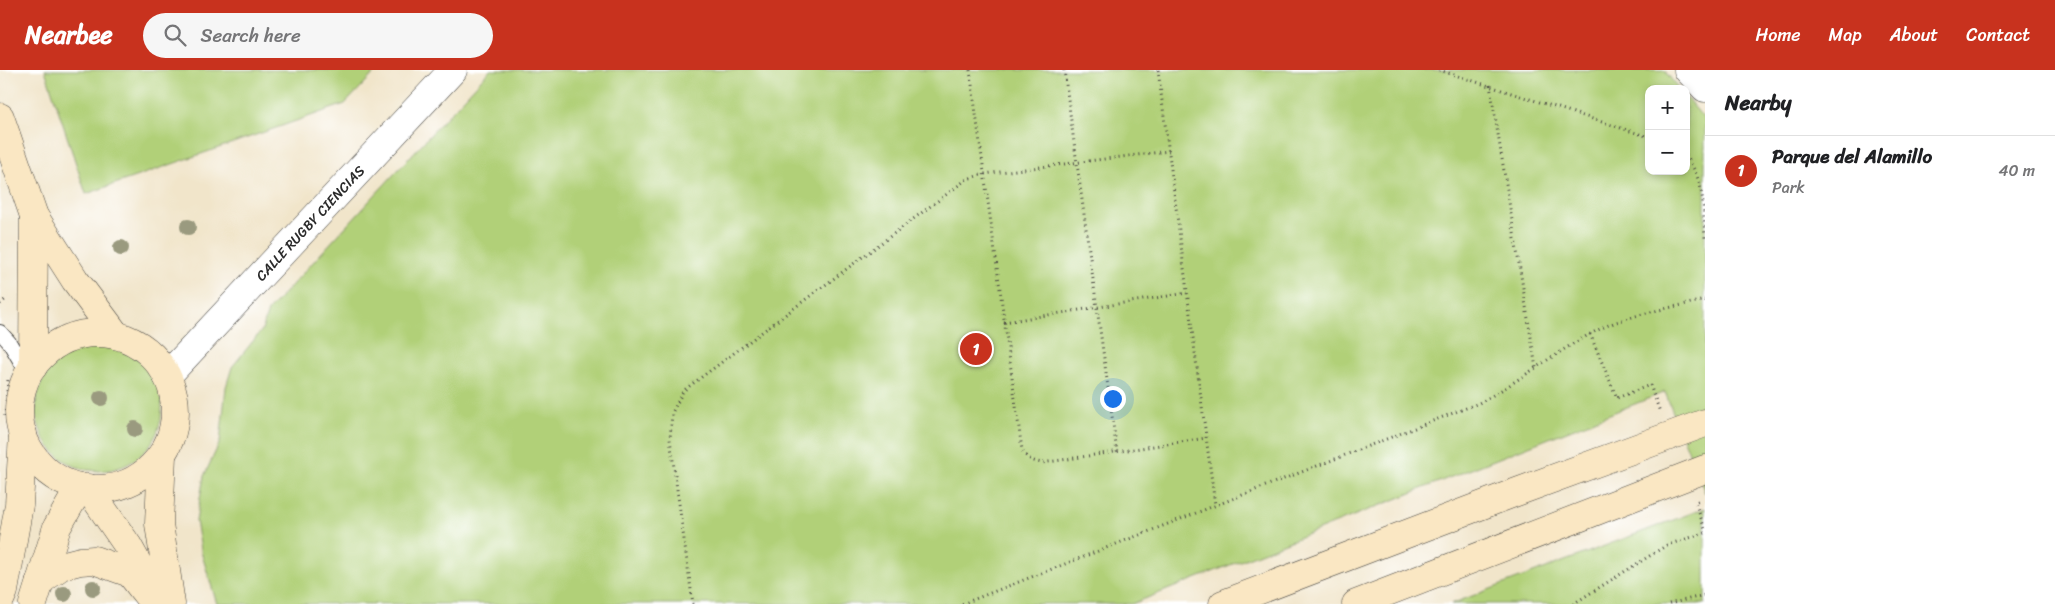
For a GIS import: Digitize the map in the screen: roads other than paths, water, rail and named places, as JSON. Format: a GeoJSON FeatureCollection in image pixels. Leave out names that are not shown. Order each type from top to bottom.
{"type":"FeatureCollection","features":[{"type":"Feature","properties":{"kind":"main road"},"geometry":{"type":"LineString","coordinates":[[0,117],[34,216],[75,280],[116,335]]}},
{"type":"Feature","properties":{"kind":"main road"},"geometry":{"type":"LineString","coordinates":[[31,371],[34,216]]}},
{"type":"Feature","properties":{"kind":"main road"},"geometry":{"type":"LineString","coordinates":[[85,334],[116,335],[143,348],[154,357],[167,376],[173,391],[175,408],[170,440],[162,455],[137,478],[105,488],[84,487],[61,480],[44,468],[31,452],[23,434],[20,419],[22,389],[31,371],[43,355],[70,338],[85,334]]}},
{"type":"Feature","properties":{"kind":"main road"},"geometry":{"type":"LineString","coordinates":[[1223,604],[1514,493],[1705,423]]}},
{"type":"Feature","properties":{"kind":"main road"},"geometry":{"type":"LineString","coordinates":[[0,600],[4,591],[19,505],[23,434]]}},
{"type":"Feature","properties":{"kind":"main road"},"geometry":{"type":"LineString","coordinates":[[162,455],[159,524],[171,604]]}},
{"type":"Feature","properties":{"kind":"main road"},"geometry":{"type":"LineString","coordinates":[[1356,604],[1693,474]]}},
{"type":"Feature","properties":{"kind":"main road"},"geometry":{"type":"LineString","coordinates":[[37,592],[57,527],[84,487]]}},
{"type":"Feature","properties":{"kind":"main road"},"geometry":{"type":"LineString","coordinates":[[84,487],[128,546],[160,604]]}},
{"type":"Feature","properties":{"kind":"main road"},"geometry":{"type":"LineString","coordinates":[[37,592],[61,566],[80,561],[94,560],[130,573],[154,604]]}},
{"type":"Feature","properties":{"kind":"street","name":"CALLE RUGBY CIENCIAS"},"geometry":{"type":"LineString","coordinates":[[167,376],[453,70]]}},
{"type":"Feature","properties":{"kind":"lane"},"geometry":{"type":"LineString","coordinates":[[0,332],[31,371]]}},
{"type":"Feature","properties":{"kind":"place","name":"Parque del Alamillo"},"geometry":{"type":"Point","coordinates":[976,349]}}]}
